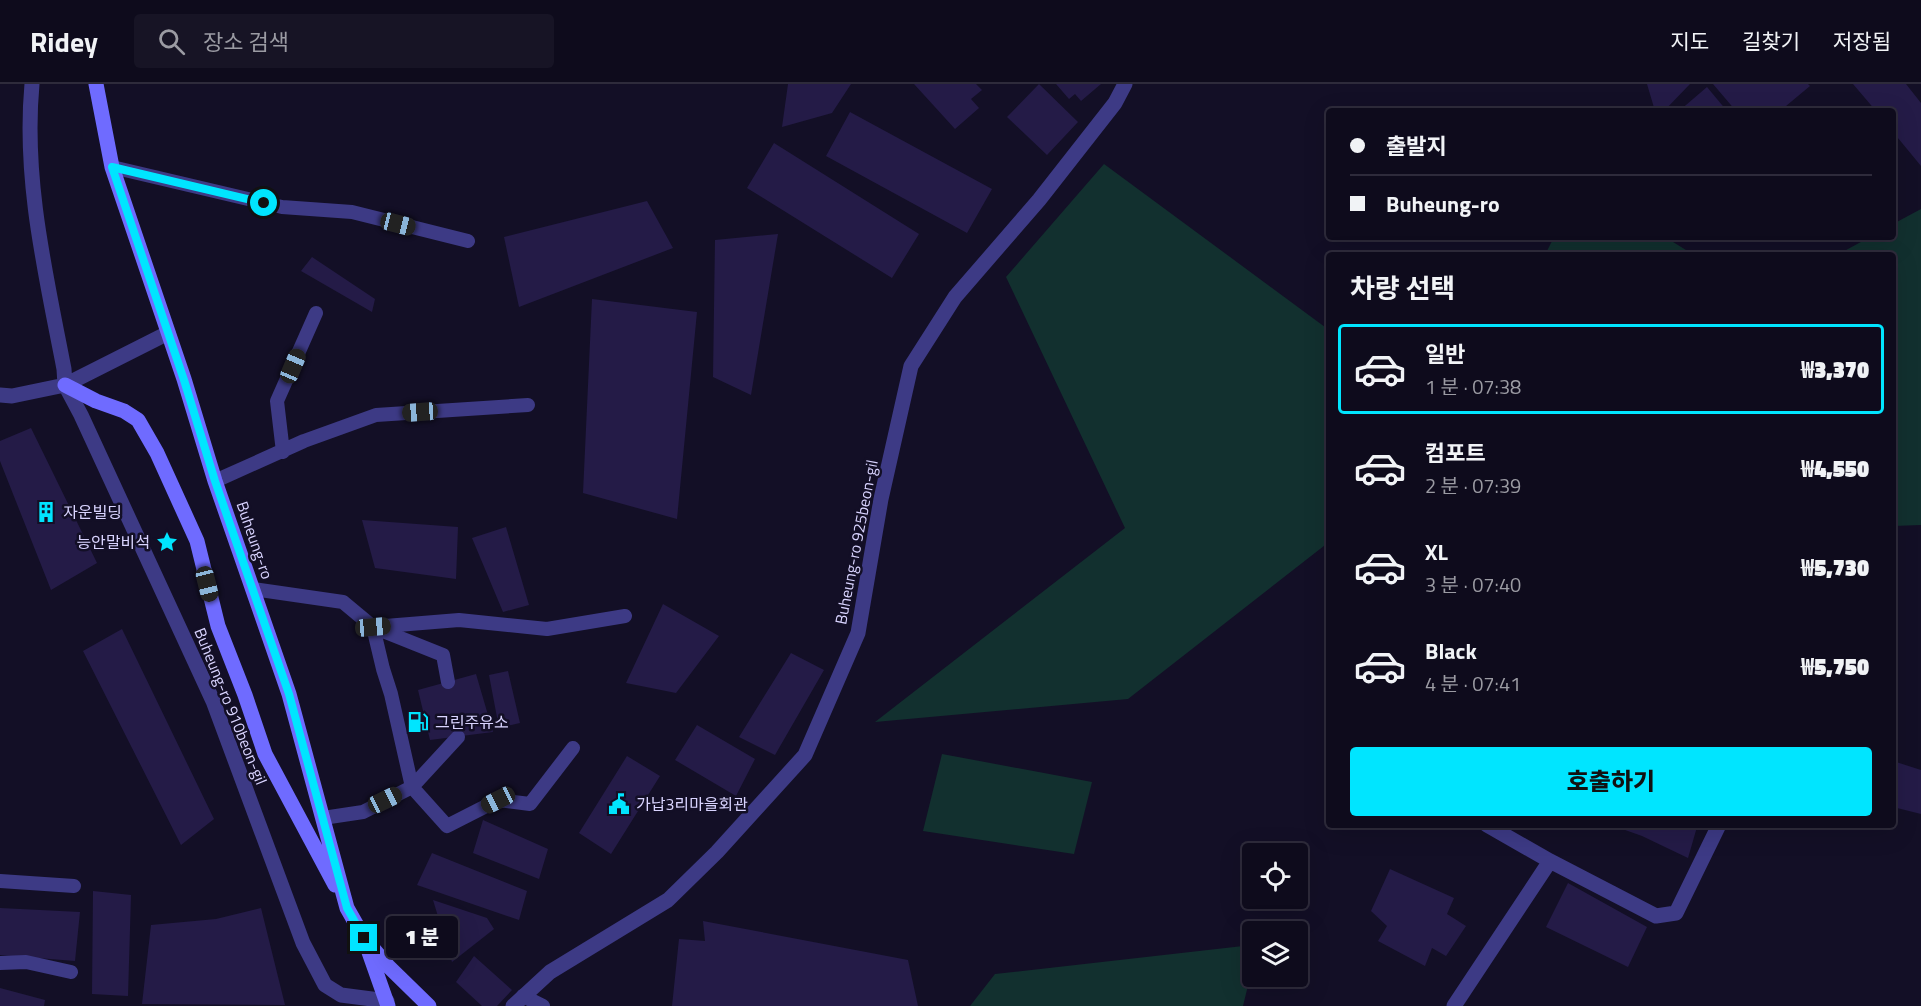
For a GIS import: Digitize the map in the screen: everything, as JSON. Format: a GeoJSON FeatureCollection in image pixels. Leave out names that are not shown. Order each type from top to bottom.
{"type":"FeatureCollection","features":[{"type":"Feature","properties":{"kind":"main road","name":"Buheung-ro"},"geometry":{"type":"LineString","coordinates":[[96,84],[112,167],[215,481],[289,694],[347,908],[364,938],[387,1003]]}},
{"type":"Feature","properties":{"kind":"main road"},"geometry":{"type":"LineString","coordinates":[[65,385],[96,401],[124,411],[138,420],[157,453],[197,541],[218,626],[265,754],[347,908]]}},
{"type":"Feature","properties":{"kind":"main road"},"geometry":{"type":"LineString","coordinates":[[364,938],[388,966],[429,1006]]}},
{"type":"Feature","properties":{"kind":"street","name":"Buheung-ro 910beon-gil"},"geometry":{"type":"LineString","coordinates":[[32,84],[30,170],[40,249],[64,369],[65,385],[213,701],[303,943],[325,984],[341,995],[387,1003]]}},
{"type":"Feature","properties":{"kind":"street","name":"Buheung-ro 925beon-gil"},"geometry":{"type":"LineString","coordinates":[[518,1001],[549,972],[668,900],[717,852],[805,755],[858,633],[881,500],[911,366],[955,297],[1039,200],[1114,103],[1125,84]]}},
{"type":"Feature","properties":{"kind":"street"},"geometry":{"type":"LineString","coordinates":[[0,407],[6,395],[65,385],[168,333]]}},
{"type":"Feature","properties":{"kind":"street"},"geometry":{"type":"LineString","coordinates":[[1492,828],[1656,916],[1676,914],[1718,828]]}},
{"type":"Feature","properties":{"kind":"street"},"geometry":{"type":"LineString","coordinates":[[1454,1006],[1550,861]]}},
{"type":"Feature","properties":{"kind":"lane"},"geometry":{"type":"LineString","coordinates":[[112,167],[282,207],[352,212],[468,240]]}},
{"type":"Feature","properties":{"kind":"lane"},"geometry":{"type":"LineString","coordinates":[[283,452],[277,401],[316,313]]}},
{"type":"Feature","properties":{"kind":"lane"},"geometry":{"type":"LineString","coordinates":[[215,481],[304,441],[376,415],[528,405]]}},
{"type":"Feature","properties":{"kind":"lane"},"geometry":{"type":"LineString","coordinates":[[253,589],[343,602],[373,627],[443,655],[448,682]]}},
{"type":"Feature","properties":{"kind":"lane"},"geometry":{"type":"LineString","coordinates":[[373,627],[459,620],[547,629],[626,616]]}},
{"type":"Feature","properties":{"kind":"lane"},"geometry":{"type":"LineString","coordinates":[[373,627],[412,787],[447,826],[498,800],[530,804],[573,748]]}},
{"type":"Feature","properties":{"kind":"lane"},"geometry":{"type":"LineString","coordinates":[[323,818],[363,812],[412,787],[458,737]]}},
{"type":"Feature","properties":{"kind":"lane"},"geometry":{"type":"LineString","coordinates":[[0,882],[74,886]]}},
{"type":"Feature","properties":{"kind":"lane"},"geometry":{"type":"LineString","coordinates":[[0,963],[26,962],[71,972]]}},
{"type":"Feature","properties":{"kind":"lane"},"geometry":{"type":"LineString","coordinates":[[518,1001],[543,1006]]}},
{"type":"Feature","properties":{"kind":"green space"},"geometry":{"type":"Polygon","coordinates":[[[1104,164],[1326,328],[1326,544],[1128,699],[875,722],[1125,528],[1006,277],[1104,164]]]}},
{"type":"Feature","properties":{"kind":"green space"},"geometry":{"type":"Polygon","coordinates":[[[1921,209],[1921,525],[1896,526],[1896,252],[1842,252],[1864,240],[1896,240],[1896,222],[1921,209]]]}},
{"type":"Feature","properties":{"kind":"green space"},"geometry":{"type":"Polygon","coordinates":[[[1552,240],[1670,240],[1689,252],[1546,252],[1552,240]]]}},
{"type":"Feature","properties":{"kind":"green space"},"geometry":{"type":"Polygon","coordinates":[[[942,754],[1092,782],[1074,854],[923,831],[942,754]]]}},
{"type":"Feature","properties":{"kind":"green space"},"geometry":{"type":"Polygon","coordinates":[[[1242,946],[1242,987],[1248,987],[1243,1006],[970,1006],[995,974],[1242,946]]]}},
{"type":"Feature","properties":{"kind":"building"},"geometry":{"type":"Polygon","coordinates":[[[788,84],[851,84],[832,113],[782,127],[788,84]]]}},
{"type":"Feature","properties":{"kind":"building"},"geometry":{"type":"Polygon","coordinates":[[[914,84],[976,84],[982,90],[971,99],[979,108],[955,129],[914,84]]]}},
{"type":"Feature","properties":{"kind":"building"},"geometry":{"type":"Polygon","coordinates":[[[1039,84],[1078,122],[1047,155],[1007,117],[1039,84]]]}},
{"type":"Feature","properties":{"kind":"building"},"geometry":{"type":"Polygon","coordinates":[[[1056,84],[1101,84],[1081,101],[1075,94],[1069,99],[1056,84]]]}},
{"type":"Feature","properties":{"kind":"building"},"geometry":{"type":"Polygon","coordinates":[[[1647,84],[1690,84],[1667,108],[1654,108],[1647,84]]]}},
{"type":"Feature","properties":{"kind":"building"},"geometry":{"type":"Polygon","coordinates":[[[1713,84],[1808,84],[1810,86],[1784,108],[1733,108],[1713,84]]]}},
{"type":"Feature","properties":{"kind":"building"},"geometry":{"type":"Polygon","coordinates":[[[1853,84],[1906,84],[1921,103],[1921,166],[1896,136],[1896,108],[1873,108],[1853,84]]]}},
{"type":"Feature","properties":{"kind":"building"},"geometry":{"type":"Polygon","coordinates":[[[1707,87],[1724,108],[1682,108],[1707,87]]]}},
{"type":"Feature","properties":{"kind":"building"},"geometry":{"type":"Polygon","coordinates":[[[850,112],[992,189],[967,233],[826,156],[850,112]]]}},
{"type":"Feature","properties":{"kind":"building"},"geometry":{"type":"Polygon","coordinates":[[[774,143],[919,234],[892,278],[747,188],[774,143]]]}},
{"type":"Feature","properties":{"kind":"building"},"geometry":{"type":"Polygon","coordinates":[[[647,201],[673,248],[519,307],[504,237],[647,201]]]}},
{"type":"Feature","properties":{"kind":"building"},"geometry":{"type":"Polygon","coordinates":[[[778,234],[751,395],[713,377],[715,240],[778,234]]]}},
{"type":"Feature","properties":{"kind":"building"},"geometry":{"type":"Polygon","coordinates":[[[312,257],[375,299],[372,312],[301,271],[312,257]]]}},
{"type":"Feature","properties":{"kind":"building"},"geometry":{"type":"Polygon","coordinates":[[[592,299],[697,312],[677,519],[583,493],[592,299]]]}},
{"type":"Feature","properties":{"kind":"building","name":"자운빌딩"},"geometry":{"type":"Polygon","coordinates":[[[31,428],[97,563],[51,590],[0,461],[0,441],[31,428]]]}},
{"type":"Feature","properties":{"kind":"building"},"geometry":{"type":"Polygon","coordinates":[[[362,520],[458,527],[456,579],[375,568],[362,520]]]}},
{"type":"Feature","properties":{"kind":"building"},"geometry":{"type":"Polygon","coordinates":[[[506,527],[529,605],[503,612],[472,538],[506,527]]]}},
{"type":"Feature","properties":{"kind":"building"},"geometry":{"type":"Polygon","coordinates":[[[663,604],[719,636],[676,693],[626,683],[663,604]]]}},
{"type":"Feature","properties":{"kind":"building"},"geometry":{"type":"Polygon","coordinates":[[[122,629],[214,819],[181,845],[83,651],[122,629]]]}},
{"type":"Feature","properties":{"kind":"building"},"geometry":{"type":"Polygon","coordinates":[[[791,653],[824,670],[775,755],[739,737],[791,653]]]}},
{"type":"Feature","properties":{"kind":"building"},"geometry":{"type":"Polygon","coordinates":[[[508,671],[520,723],[499,728],[489,675],[508,671]]]}},
{"type":"Feature","properties":{"kind":"building"},"geometry":{"type":"Polygon","coordinates":[[[476,674],[493,732],[430,740],[418,690],[476,674]]]}},
{"type":"Feature","properties":{"kind":"building"},"geometry":{"type":"Polygon","coordinates":[[[697,725],[755,759],[736,796],[675,760],[697,725]]]}},
{"type":"Feature","properties":{"kind":"building","name":"가납3리마을회관"},"geometry":{"type":"Polygon","coordinates":[[[627,756],[660,776],[611,854],[579,833],[627,756]]]}},
{"type":"Feature","properties":{"kind":"building"},"geometry":{"type":"Polygon","coordinates":[[[1896,762],[1921,770],[1921,814],[1896,808],[1896,762]]]}},
{"type":"Feature","properties":{"kind":"building"},"geometry":{"type":"Polygon","coordinates":[[[483,820],[548,849],[539,879],[473,853],[483,820]]]}},
{"type":"Feature","properties":{"kind":"building"},"geometry":{"type":"Polygon","coordinates":[[[1619,828],[1697,828],[1688,858],[1619,828]]]}},
{"type":"Feature","properties":{"kind":"building"},"geometry":{"type":"Polygon","coordinates":[[[432,853],[527,891],[519,920],[417,885],[432,853]]]}},
{"type":"Feature","properties":{"kind":"building"},"geometry":{"type":"Polygon","coordinates":[[[1390,869],[1454,898],[1447,914],[1466,926],[1446,956],[1432,948],[1425,966],[1378,941],[1387,926],[1371,911],[1390,869]]]}},
{"type":"Feature","properties":{"kind":"building"},"geometry":{"type":"Polygon","coordinates":[[[1568,883],[1647,927],[1628,967],[1546,927],[1568,883]]]}},
{"type":"Feature","properties":{"kind":"building"},"geometry":{"type":"Polygon","coordinates":[[[93,891],[131,895],[128,996],[92,994],[93,891]]]}},
{"type":"Feature","properties":{"kind":"building"},"geometry":{"type":"Polygon","coordinates":[[[433,900],[487,918],[494,929],[452,962],[433,900]]]}},
{"type":"Feature","properties":{"kind":"building"},"geometry":{"type":"Polygon","coordinates":[[[0,908],[80,912],[75,961],[0,955],[0,908]]]}},
{"type":"Feature","properties":{"kind":"building"},"geometry":{"type":"Polygon","coordinates":[[[261,908],[285,1005],[142,1004],[151,925],[216,919],[261,908]]]}},
{"type":"Feature","properties":{"kind":"building"},"geometry":{"type":"Polygon","coordinates":[[[703,921],[908,960],[918,1006],[672,1006],[679,939],[705,941],[703,921]]]}},
{"type":"Feature","properties":{"kind":"building"},"geometry":{"type":"Polygon","coordinates":[[[474,956],[512,990],[497,1006],[482,1006],[456,982],[474,956]]]}},
{"type":"Feature","properties":{"kind":"building"},"geometry":{"type":"Polygon","coordinates":[[[0,988],[45,1000],[44,1006],[0,1006],[0,988]]]}},
{"type":"Feature","properties":{"kind":"place","name":"자운빌딩"},"geometry":{"type":"Point","coordinates":[46,512]}},
{"type":"Feature","properties":{"kind":"place","name":"능안말비석"},"geometry":{"type":"Point","coordinates":[167,542]}},
{"type":"Feature","properties":{"kind":"place","name":"그린주유소"},"geometry":{"type":"Point","coordinates":[418,722]}},
{"type":"Feature","properties":{"kind":"place","name":"가납3리마을회관"},"geometry":{"type":"Point","coordinates":[619,804]}},
{"type":"Feature","properties":{"kind":"route"},"geometry":{"type":"LineString","coordinates":[[264,203],[112,167],[184,380],[215,481],[289,694],[347,908],[364,938]]}}]}
